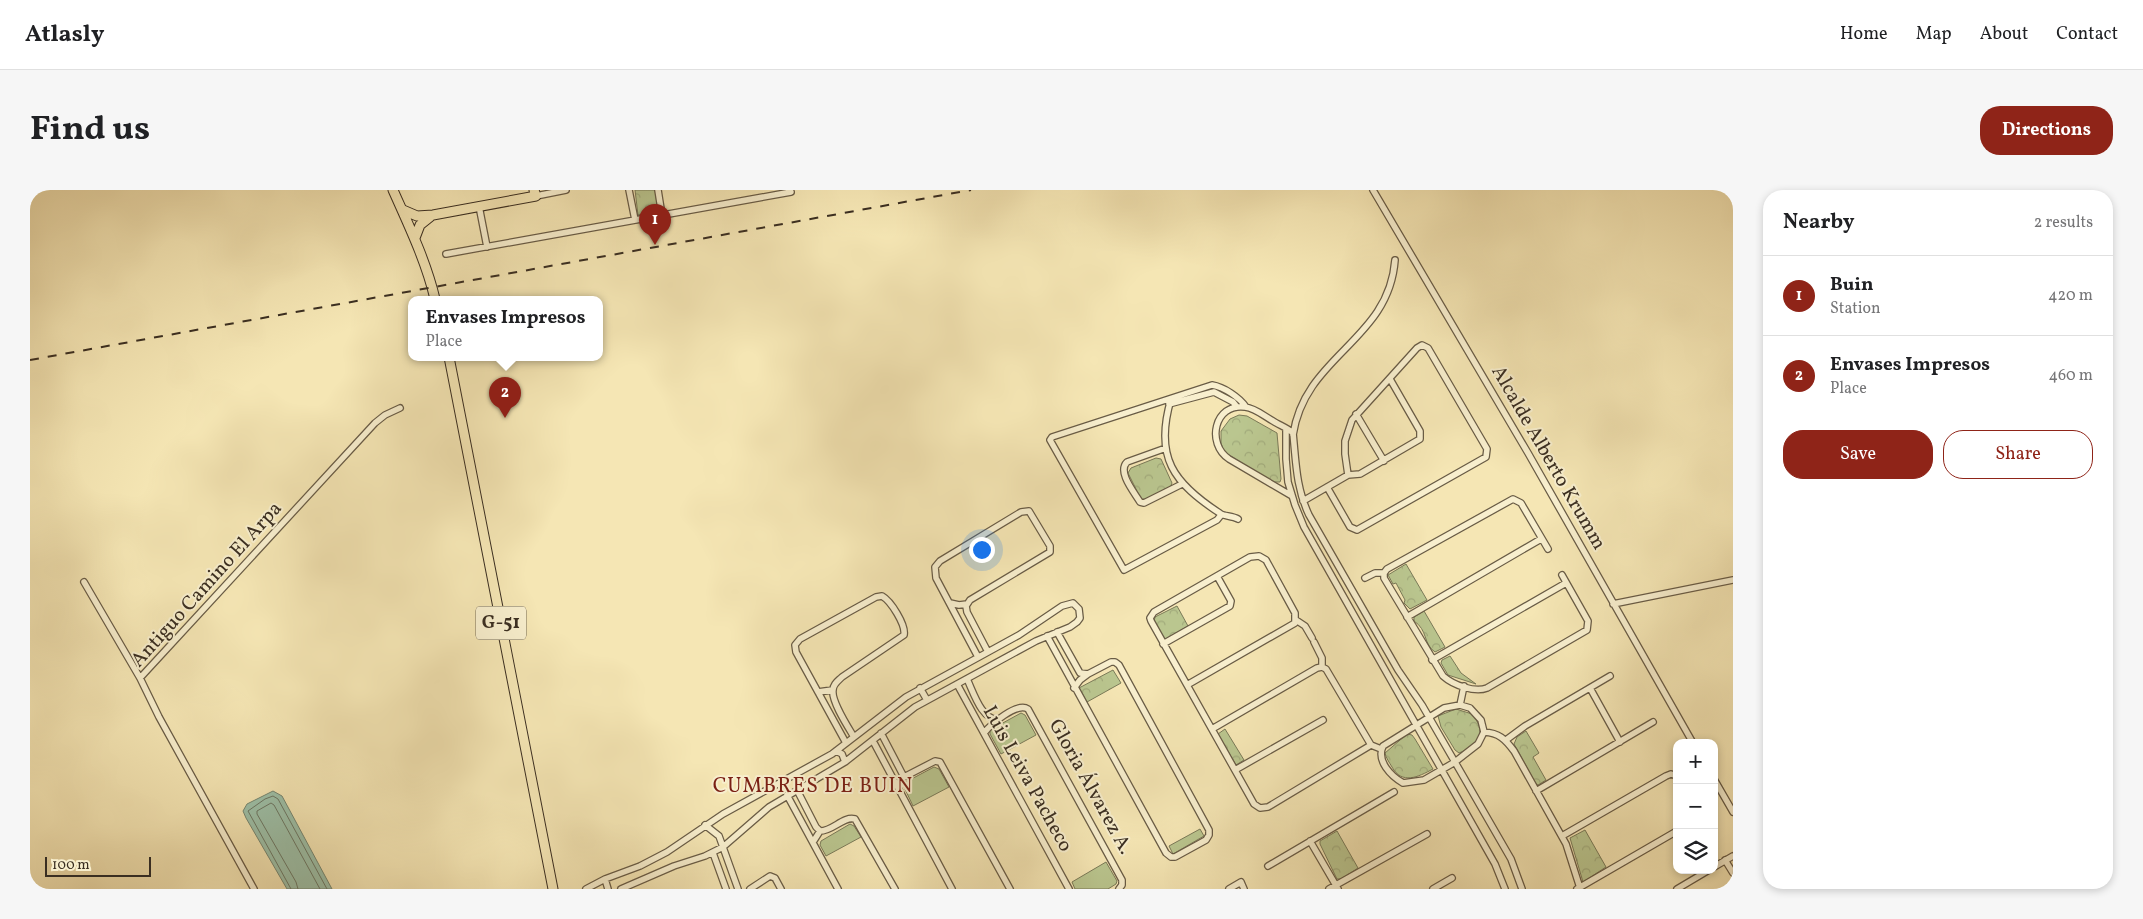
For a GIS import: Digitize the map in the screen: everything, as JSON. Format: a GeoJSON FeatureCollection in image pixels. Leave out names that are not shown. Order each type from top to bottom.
{"type":"FeatureCollection","features":[{"type":"Feature","properties":{"kind":"main road"},"geometry":{"type":"LineString","coordinates":[[393,190],[415,238],[434,296]]}},
{"type":"Feature","properties":{"kind":"main road"},"geometry":{"type":"LineString","coordinates":[[402,210],[417,216],[433,215],[535,193]]}},
{"type":"Feature","properties":{"kind":"main road"},"geometry":{"type":"LineString","coordinates":[[415,238],[420,225],[433,215]]}},
{"type":"Feature","properties":{"kind":"main road","name":"G-51"},"geometry":{"type":"LineString","coordinates":[[449,361],[465,434],[553,889]]}},
{"type":"Feature","properties":{"kind":"street"},"geometry":{"type":"LineString","coordinates":[[535,193],[566,190]]}},
{"type":"Feature","properties":{"kind":"street"},"geometry":{"type":"LineString","coordinates":[[629,190],[635,220]]}},
{"type":"Feature","properties":{"kind":"street"},"geometry":{"type":"LineString","coordinates":[[658,190],[662,216]]}},
{"type":"Feature","properties":{"kind":"street","name":"Alcalde Alberto Krumm"},"geometry":{"type":"LineString","coordinates":[[1373,190],[1528,453],[1691,739]]}},
{"type":"Feature","properties":{"kind":"street"},"geometry":{"type":"LineString","coordinates":[[446,254],[791,191]]}},
{"type":"Feature","properties":{"kind":"street"},"geometry":{"type":"LineString","coordinates":[[480,206],[487,247]]}},
{"type":"Feature","properties":{"kind":"street"},"geometry":{"type":"LineString","coordinates":[[1395,260],[1392,281],[1382,306],[1365,330],[1313,383],[1300,406],[1293,435],[1295,470],[1303,500],[1319,533],[1511,859],[1522,889]]}},
{"type":"Feature","properties":{"kind":"street"},"geometry":{"type":"LineString","coordinates":[[1327,487],[1350,527],[1355,530],[1487,455],[1487,449],[1428,348],[1422,346],[1417,348],[1356,414],[1349,426],[1345,441],[1348,475]]}},
{"type":"Feature","properties":{"kind":"street"},"geometry":{"type":"LineString","coordinates":[[1303,500],[1348,475],[1360,474],[1418,441],[1421,435],[1390,379]]}},
{"type":"Feature","properties":{"kind":"street"},"geometry":{"type":"LineString","coordinates":[[1170,402],[1208,386],[1216,386],[1237,398],[1246,407],[1290,430],[1293,435]]}},
{"type":"Feature","properties":{"kind":"street"},"geometry":{"type":"LineString","coordinates":[[1221,515],[1217,520],[1124,570],[1050,441],[1052,437],[1170,402],[1214,392],[1227,398],[1237,407]]}},
{"type":"Feature","properties":{"kind":"street"},"geometry":{"type":"LineString","coordinates":[[1170,402],[1164,431],[1171,466],[1182,484],[1221,515],[1238,519]]}},
{"type":"Feature","properties":{"kind":"street"},"geometry":{"type":"LineString","coordinates":[[1246,407],[1237,407],[1226,412],[1217,424],[1215,434],[1218,448],[1226,457],[1292,496]]}},
{"type":"Feature","properties":{"kind":"street","name":"Antiguo Camino El Arpa"},"geometry":{"type":"LineString","coordinates":[[254,889],[159,718],[140,678],[376,423],[385,415],[400,408]]}},
{"type":"Feature","properties":{"kind":"street"},"geometry":{"type":"LineString","coordinates":[[1356,414],[1384,461]]}},
{"type":"Feature","properties":{"kind":"street"},"geometry":{"type":"LineString","coordinates":[[1286,429],[1286,459],[1292,496],[1298,515],[1394,682],[1415,725],[1495,864],[1505,889]]}},
{"type":"Feature","properties":{"kind":"street"},"geometry":{"type":"LineString","coordinates":[[1166,448],[1127,462],[1123,465],[1123,472],[1140,502],[1144,503],[1182,484]]}},
{"type":"Feature","properties":{"kind":"street"},"geometry":{"type":"LineString","coordinates":[[1548,549],[1521,502],[1510,499],[1387,569],[1384,573],[1384,578],[1432,660],[1446,679],[1464,686],[1485,690],[1587,630],[1588,621],[1562,575]]}},
{"type":"Feature","properties":{"kind":"street"},"geometry":{"type":"LineString","coordinates":[[950,603],[967,604],[1050,552],[1050,546],[1032,514],[1027,510],[1021,512],[936,564],[936,578],[978,657]]}},
{"type":"Feature","properties":{"kind":"street"},"geometry":{"type":"LineString","coordinates":[[1311,538],[1313,533],[1319,533]]}},
{"type":"Feature","properties":{"kind":"street"},"geometry":{"type":"LineString","coordinates":[[1407,616],[1541,539]]}},
{"type":"Feature","properties":{"kind":"street"},"geometry":{"type":"LineString","coordinates":[[1187,685],[1291,626],[1296,620],[1295,613],[1262,557],[1254,556],[1152,613],[1150,622],[1254,804],[1260,808],[1266,808],[1371,745]]}},
{"type":"Feature","properties":{"kind":"street"},"geometry":{"type":"LineString","coordinates":[[1365,578],[1375,573],[1384,573]]}},
{"type":"Feature","properties":{"kind":"street"},"geometry":{"type":"LineString","coordinates":[[1163,644],[1230,606],[1231,601],[1217,576]]}},
{"type":"Feature","properties":{"kind":"street"},"geometry":{"type":"LineString","coordinates":[[1613,604],[1733,580]]}},
{"type":"Feature","properties":{"kind":"street"},"geometry":{"type":"LineString","coordinates":[[84,582],[140,678]]}},
{"type":"Feature","properties":{"kind":"street"},"geometry":{"type":"LineString","coordinates":[[1432,660],[1566,583]]}},
{"type":"Feature","properties":{"kind":"street"},"geometry":{"type":"LineString","coordinates":[[846,744],[796,652],[795,645],[800,639],[880,596],[888,600],[904,628],[904,634],[842,677],[832,690],[834,699],[854,738]]}},
{"type":"Feature","properties":{"kind":"street"},"geometry":{"type":"LineString","coordinates":[[586,889],[654,859],[706,825],[836,751],[888,709],[920,688],[1019,635],[1062,606],[1070,603],[1076,604],[1081,612],[1079,620],[927,700],[905,714],[845,762],[768,807],[723,847],[713,853],[674,866],[621,889]]}},
{"type":"Feature","properties":{"kind":"street"},"geometry":{"type":"LineString","coordinates":[[967,604],[966,611],[988,652]]}},
{"type":"Feature","properties":{"kind":"street"},"geometry":{"type":"LineString","coordinates":[[956,614],[966,611]]}},
{"type":"Feature","properties":{"kind":"street"},"geometry":{"type":"LineString","coordinates":[[1296,620],[1305,626],[1313,640],[1322,658],[1322,667]]}},
{"type":"Feature","properties":{"kind":"street"},"geometry":{"type":"LineString","coordinates":[[1057,632],[1077,670],[1082,674],[1090,673]]}},
{"type":"Feature","properties":{"kind":"street"},"geometry":{"type":"LineString","coordinates":[[1019,635],[1026,647]]}},
{"type":"Feature","properties":{"kind":"street"},"geometry":{"type":"LineString","coordinates":[[1047,636],[1074,688],[1167,855],[1175,857],[1206,840],[1209,836],[1209,830],[1118,664],[1111,662],[1090,673],[1080,680],[1074,688]]}},
{"type":"Feature","properties":{"kind":"street"},"geometry":{"type":"LineString","coordinates":[[1212,729],[1317,668],[1322,667],[1326,669],[1371,745],[1381,749]]}},
{"type":"Feature","properties":{"kind":"street"},"geometry":{"type":"LineString","coordinates":[[1506,740],[1524,726],[1610,676]]}},
{"type":"Feature","properties":{"kind":"street","name":"Luis Leiva Pacheco"},"geometry":{"type":"LineString","coordinates":[[967,679],[987,717],[994,720],[999,719]]}},
{"type":"Feature","properties":{"kind":"street","name":"Luis Leiva Pacheco"},"geometry":{"type":"LineString","coordinates":[[957,684],[1069,889]]}},
{"type":"Feature","properties":{"kind":"street"},"geometry":{"type":"LineString","coordinates":[[1460,705],[1464,686]]}},
{"type":"Feature","properties":{"kind":"street"},"geometry":{"type":"LineString","coordinates":[[920,688],[927,700]]}},
{"type":"Feature","properties":{"kind":"street"},"geometry":{"type":"LineString","coordinates":[[1590,688],[1620,742]]}},
{"type":"Feature","properties":{"kind":"street"},"geometry":{"type":"LineString","coordinates":[[818,692],[832,690]]}},
{"type":"Feature","properties":{"kind":"street"},"geometry":{"type":"LineString","coordinates":[[1460,705],[1476,712],[1481,720],[1484,732],[1478,744],[1455,762],[1424,780],[1403,782],[1390,774],[1381,757],[1381,749],[1387,742],[1449,706],[1460,705]]}},
{"type":"Feature","properties":{"kind":"street","name":"Gloria Álvarez A."},"geometry":{"type":"LineString","coordinates":[[999,719],[1019,708],[1025,707],[1030,711],[1122,880],[1120,887]]}},
{"type":"Feature","properties":{"kind":"street"},"geometry":{"type":"LineString","coordinates":[[984,732],[999,719]]}},
{"type":"Feature","properties":{"kind":"street"},"geometry":{"type":"LineString","coordinates":[[1235,770],[1323,720]]}},
{"type":"Feature","properties":{"kind":"street"},"geometry":{"type":"LineString","coordinates":[[1536,790],[1653,722]]}},
{"type":"Feature","properties":{"kind":"street"},"geometry":{"type":"LineString","coordinates":[[1484,732],[1495,734],[1506,740],[1562,836],[1572,858],[1579,888],[1673,833]]}},
{"type":"Feature","properties":{"kind":"street"},"geometry":{"type":"LineString","coordinates":[[881,733],[904,777]]}},
{"type":"Feature","properties":{"kind":"street"},"geometry":{"type":"LineString","coordinates":[[873,741],[952,889]]}},
{"type":"Feature","properties":{"kind":"street"},"geometry":{"type":"LineString","coordinates":[[836,751],[842,754],[845,762]]}},
{"type":"Feature","properties":{"kind":"street"},"geometry":{"type":"LineString","coordinates":[[896,786],[904,777],[937,761],[941,763],[1010,889]]}},
{"type":"Feature","properties":{"kind":"street"},"geometry":{"type":"LineString","coordinates":[[1562,836],[1668,775],[1673,776]]}},
{"type":"Feature","properties":{"kind":"street"},"geometry":{"type":"LineString","coordinates":[[1717,784],[1733,812]]}},
{"type":"Feature","properties":{"kind":"street"},"geometry":{"type":"LineString","coordinates":[[797,790],[816,827],[820,831],[826,831],[848,818],[857,820],[895,889]]}},
{"type":"Feature","properties":{"kind":"street"},"geometry":{"type":"LineString","coordinates":[[1268,866],[1394,792]]}},
{"type":"Feature","properties":{"kind":"street"},"geometry":{"type":"LineString","coordinates":[[787,795],[838,889]]}},
{"type":"Feature","properties":{"kind":"street"},"geometry":{"type":"LineString","coordinates":[[706,825],[717,832],[738,889]]}},
{"type":"Feature","properties":{"kind":"street"},"geometry":{"type":"LineString","coordinates":[[813,842],[820,831]]}},
{"type":"Feature","properties":{"kind":"street"},"geometry":{"type":"LineString","coordinates":[[1329,889],[1337,887],[1427,834]]}},
{"type":"Feature","properties":{"kind":"street"},"geometry":{"type":"LineString","coordinates":[[1310,841],[1337,887]]}},
{"type":"Feature","properties":{"kind":"street"},"geometry":{"type":"LineString","coordinates":[[713,853],[726,889]]}},
{"type":"Feature","properties":{"kind":"street"},"geometry":{"type":"LineString","coordinates":[[1718,865],[1733,856]]}},
{"type":"Feature","properties":{"kind":"street"},"geometry":{"type":"LineString","coordinates":[[1726,860],[1733,873]]}},
{"type":"Feature","properties":{"kind":"street"},"geometry":{"type":"LineString","coordinates":[[1677,889],[1687,887],[1704,874]]}},
{"type":"Feature","properties":{"kind":"street"},"geometry":{"type":"LineString","coordinates":[[750,889],[766,878],[772,877],[782,889]]}},
{"type":"Feature","properties":{"kind":"street"},"geometry":{"type":"LineString","coordinates":[[1433,889],[1452,878]]}},
{"type":"Feature","properties":{"kind":"street"},"geometry":{"type":"LineString","coordinates":[[605,879],[608,889]]}},
{"type":"Feature","properties":{"kind":"street"},"geometry":{"type":"LineString","coordinates":[[1229,889],[1241,882],[1244,889]]}},
{"type":"Feature","properties":{"kind":"green space"},"geometry":{"type":"Polygon","coordinates":[[[635,190],[655,190],[658,211],[638,215],[635,190]]]}},
{"type":"Feature","properties":{"kind":"green space"},"geometry":{"type":"Polygon","coordinates":[[[1239,415],[1247,416],[1277,433],[1280,482],[1273,482],[1229,455],[1223,449],[1221,431],[1230,419],[1239,415]]]}},
{"type":"Feature","properties":{"kind":"green space"},"geometry":{"type":"Polygon","coordinates":[[[1156,458],[1161,459],[1172,483],[1170,488],[1145,501],[1141,499],[1128,473],[1131,468],[1156,458]]]}},
{"type":"Feature","properties":{"kind":"green space"},"geometry":{"type":"Polygon","coordinates":[[[1406,564],[1427,600],[1410,609],[1404,603],[1405,600],[1396,583],[1393,584],[1388,575],[1406,564]]]}},
{"type":"Feature","properties":{"kind":"green space"},"geometry":{"type":"Polygon","coordinates":[[[1177,606],[1188,626],[1164,640],[1154,622],[1155,617],[1177,606]]]}},
{"type":"Feature","properties":{"kind":"green space"},"geometry":{"type":"Polygon","coordinates":[[[1424,611],[1445,647],[1435,652],[1431,649],[1422,629],[1414,621],[1414,617],[1424,611]]]}},
{"type":"Feature","properties":{"kind":"green space"},"geometry":{"type":"Polygon","coordinates":[[[1450,656],[1461,673],[1476,684],[1448,675],[1441,663],[1442,660],[1450,656]]]}},
{"type":"Feature","properties":{"kind":"green space"},"geometry":{"type":"Polygon","coordinates":[[[1113,670],[1121,683],[1087,702],[1079,688],[1113,670]]]}},
{"type":"Feature","properties":{"kind":"green space"},"geometry":{"type":"Polygon","coordinates":[[[1456,709],[1472,714],[1477,721],[1480,732],[1479,737],[1472,746],[1459,753],[1455,750],[1441,727],[1438,716],[1456,709]]]}},
{"type":"Feature","properties":{"kind":"green space"},"geometry":{"type":"Polygon","coordinates":[[[1021,713],[1025,715],[1036,735],[1001,754],[990,734],[990,730],[1021,713]]]}},
{"type":"Feature","properties":{"kind":"green space"},"geometry":{"type":"Polygon","coordinates":[[[1225,729],[1244,760],[1236,765],[1218,734],[1225,729]]]}},
{"type":"Feature","properties":{"kind":"green space"},"geometry":{"type":"Polygon","coordinates":[[[1526,731],[1539,753],[1533,757],[1546,780],[1538,785],[1514,744],[1517,737],[1526,731]]]}},
{"type":"Feature","properties":{"kind":"green space"},"geometry":{"type":"Polygon","coordinates":[[[1407,734],[1412,735],[1415,739],[1433,769],[1411,778],[1405,778],[1396,773],[1385,753],[1407,734]]]}},
{"type":"Feature","properties":{"kind":"green space"},"geometry":{"type":"Polygon","coordinates":[[[934,767],[939,769],[949,787],[913,806],[904,783],[934,767]]]}},
{"type":"Feature","properties":{"kind":"green space"},"geometry":{"type":"Polygon","coordinates":[[[850,824],[854,826],[861,837],[826,856],[820,845],[821,841],[850,824]]]}},
{"type":"Feature","properties":{"kind":"green space"},"geometry":{"type":"Polygon","coordinates":[[[1200,829],[1204,836],[1173,854],[1169,846],[1200,829]]]}},
{"type":"Feature","properties":{"kind":"green space"},"geometry":{"type":"Polygon","coordinates":[[[1585,830],[1606,867],[1583,882],[1570,838],[1585,830]]]}},
{"type":"Feature","properties":{"kind":"green space"},"geometry":{"type":"Polygon","coordinates":[[[1337,831],[1358,868],[1341,879],[1337,879],[1320,844],[1320,841],[1337,831]]]}},
{"type":"Feature","properties":{"kind":"green space"},"geometry":{"type":"Polygon","coordinates":[[[1106,862],[1117,881],[1116,884],[1108,889],[1075,889],[1072,882],[1106,862]]]}},
{"type":"Feature","properties":{"kind":"water"},"geometry":{"type":"Polygon","coordinates":[[[273,791],[282,796],[332,889],[287,889],[243,811],[247,804],[273,791]]]}},
{"type":"Feature","properties":{"kind":"railway"},"geometry":{"type":"LineString","coordinates":[[30,360],[971,190]]}},
{"type":"Feature","properties":{"kind":"place","name":"Buin"},"geometry":{"type":"Point","coordinates":[655,245]}},
{"type":"Feature","properties":{"kind":"place","name":"Envases Impresos"},"geometry":{"type":"Point","coordinates":[505,418]}},
{"type":"Feature","properties":{"kind":"district","name":"CUMBRES DE BUIN"},"geometry":{"type":"Point","coordinates":[813,786]}}]}
